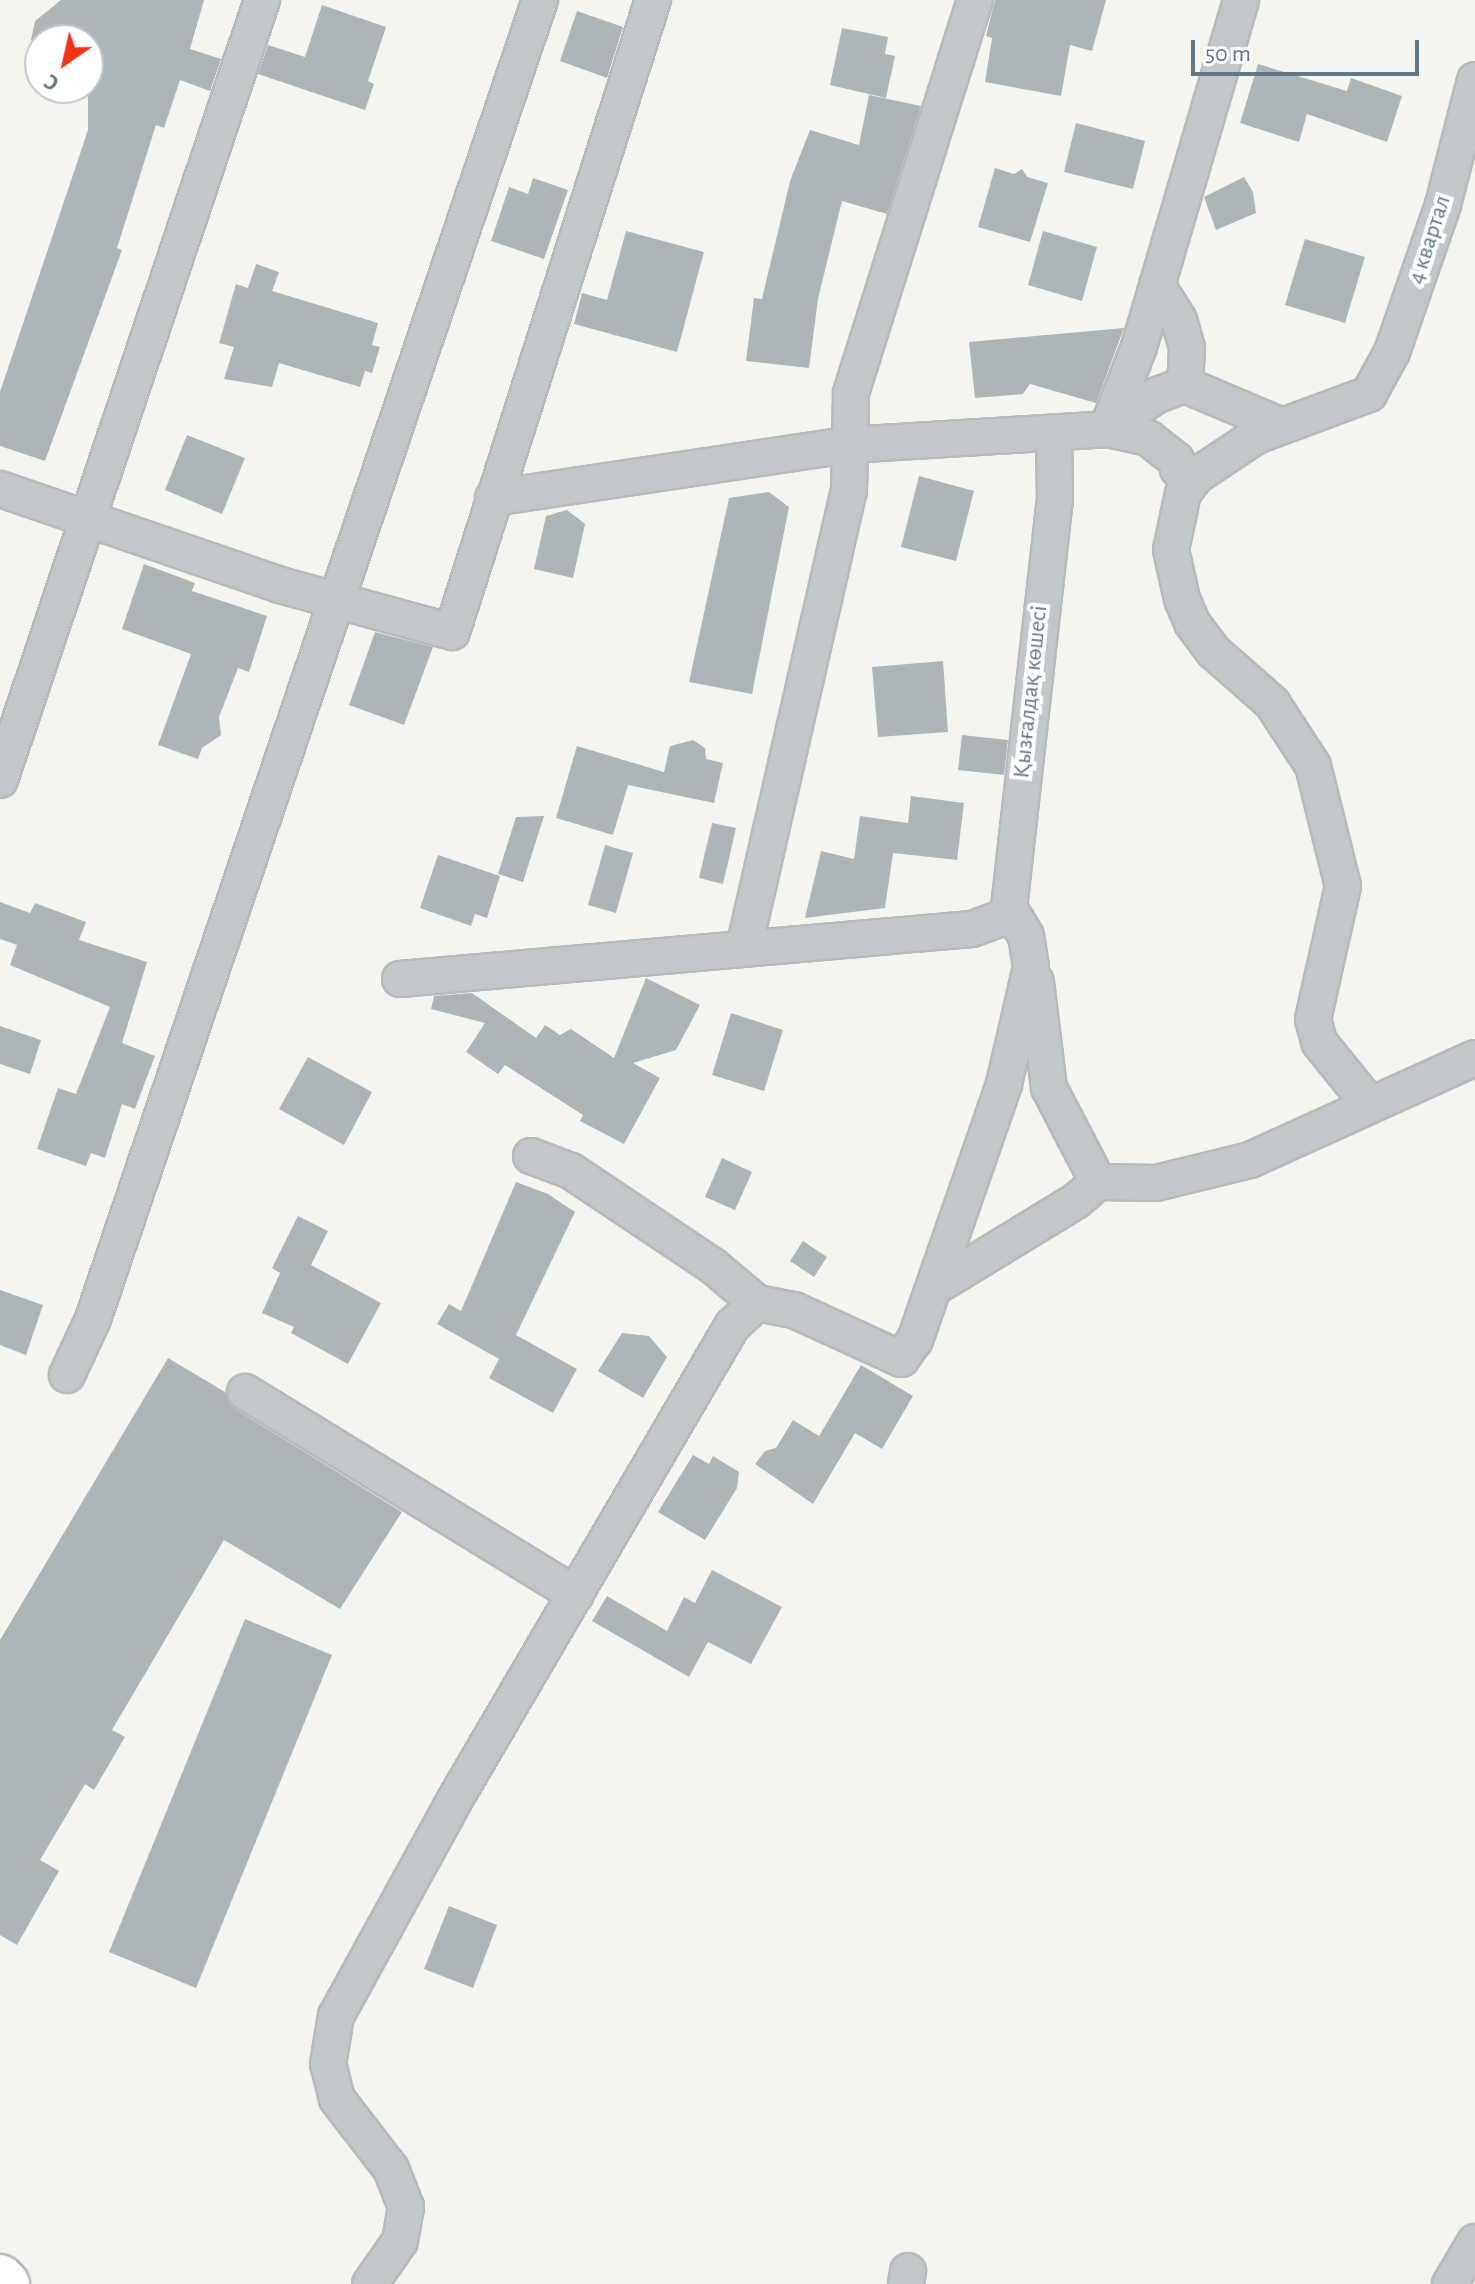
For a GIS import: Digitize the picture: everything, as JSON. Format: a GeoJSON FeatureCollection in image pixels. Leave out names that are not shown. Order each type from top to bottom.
{"type":"FeatureCollection","features":[{"type":"Feature","properties":{"kind":"highway"},"geometry":{"type":"LineString","coordinates":[[0,2277],[7,2284]]}},
{"type":"Feature","properties":{"kind":"street"},"geometry":{"type":"LineString","coordinates":[[0,780],[262,0]]}},
{"type":"Feature","properties":{"kind":"street"},"geometry":{"type":"LineString","coordinates":[[67,1375],[93,1319],[540,0]]}},
{"type":"Feature","properties":{"kind":"street"},"geometry":{"type":"LineString","coordinates":[[0,489],[338,600],[452,632],[653,0]]}},
{"type":"Feature","properties":{"kind":"street"},"geometry":{"type":"LineString","coordinates":[[744,948],[849,491],[851,393],[975,0]]}},
{"type":"Feature","properties":{"kind":"street"},"geometry":{"type":"LineString","coordinates":[[1107,429],[1157,285],[1241,0]]}},
{"type":"Feature","properties":{"kind":"street","name":"4 квартал"},"geometry":{"type":"LineString","coordinates":[[1282,426],[1369,394],[1392,352],[1443,205],[1475,80]]}},
{"type":"Feature","properties":{"kind":"street"},"geometry":{"type":"LineString","coordinates":[[1157,285],[1179,320],[1187,348],[1185,385]]}},
{"type":"Feature","properties":{"kind":"street"},"geometry":{"type":"LineString","coordinates":[[1107,429],[1157,395],[1185,385],[1282,426]]}},
{"type":"Feature","properties":{"kind":"street"},"geometry":{"type":"LineString","coordinates":[[1282,426],[1256,436],[1196,476],[1183,493],[1171,550],[1182,599],[1214,652],[1272,703],[1313,766],[1343,886],[1341,911],[1317,985],[1313,1019],[1319,1042],[1369,1104]]}},
{"type":"Feature","properties":{"kind":"street"},"geometry":{"type":"LineString","coordinates":[[493,498],[848,445],[1107,429],[1148,438],[1176,460],[1178,469],[1196,476]]}},
{"type":"Feature","properties":{"kind":"street","name":"Қызғалдақ көшесі"},"geometry":{"type":"LineString","coordinates":[[1009,908],[1055,501],[1054,433]]}},
{"type":"Feature","properties":{"kind":"street"},"geometry":{"type":"LineString","coordinates":[[400,979],[972,929],[1002,918],[1009,908],[1026,936],[1031,967],[1042,998],[1043,1058],[1049,1088],[1098,1182]]}},
{"type":"Feature","properties":{"kind":"street"},"geometry":{"type":"LineString","coordinates":[[531,1156],[571,1171],[713,1266],[757,1303],[794,1310],[901,1359],[915,1340],[935,1287],[1004,1084],[1031,967]]}},
{"type":"Feature","properties":{"kind":"street"},"geometry":{"type":"LineString","coordinates":[[935,1287],[1076,1201],[1098,1182],[1156,1183],[1250,1160],[1475,1058]]}},
{"type":"Feature","properties":{"kind":"street"},"geometry":{"type":"LineString","coordinates":[[370,2284],[400,2241],[406,2207],[391,2169],[337,2099],[328,2064],[336,2016],[454,1801],[732,1326],[757,1303]]}},
{"type":"Feature","properties":{"kind":"street"},"geometry":{"type":"LineString","coordinates":[[245,1392],[576,1595]]}},
{"type":"Feature","properties":{"kind":"street"},"geometry":{"type":"LineString","coordinates":[[1450,2284],[1475,2242]]}},
{"type":"Feature","properties":{"kind":"building"},"geometry":{"type":"Polygon","coordinates":[[[61,0],[204,0],[190,49],[221,59],[210,91],[180,80],[164,128],[156,125],[117,248],[122,250],[45,461],[0,446],[0,392],[88,130],[88,104],[104,104],[104,24],[34,24],[61,0]]]}},
{"type":"Feature","properties":{"kind":"building"},"geometry":{"type":"Polygon","coordinates":[[[995,0],[1106,0],[1092,51],[1070,45],[1061,96],[985,82],[992,38],[986,36],[995,0]]]}},
{"type":"Feature","properties":{"kind":"building"},"geometry":{"type":"Polygon","coordinates":[[[322,5],[386,27],[368,81],[374,84],[365,110],[258,74],[268,45],[305,57],[322,5]]]}},
{"type":"Feature","properties":{"kind":"building"},"geometry":{"type":"Polygon","coordinates":[[[577,11],[623,27],[607,78],[560,61],[577,11]]]}},
{"type":"Feature","properties":{"kind":"building"},"geometry":{"type":"Polygon","coordinates":[[[842,28],[888,37],[885,54],[895,56],[886,98],[830,85],[842,28]]]}},
{"type":"Feature","properties":{"kind":"building"},"geometry":{"type":"Polygon","coordinates":[[[1258,64],[1347,91],[1351,78],[1402,96],[1387,142],[1307,114],[1299,142],[1240,123],[1258,64]]]}},
{"type":"Feature","properties":{"kind":"building"},"geometry":{"type":"Polygon","coordinates":[[[869,95],[921,106],[887,214],[842,201],[818,299],[809,368],[746,361],[754,298],[762,299],[790,181],[810,130],[859,145],[869,95]]]}},
{"type":"Feature","properties":{"kind":"building"},"geometry":{"type":"Polygon","coordinates":[[[1076,123],[1145,141],[1133,189],[1064,172],[1076,123]]]}},
{"type":"Feature","properties":{"kind":"building"},"geometry":{"type":"Polygon","coordinates":[[[995,168],[1014,174],[1022,169],[1027,177],[1048,183],[1030,242],[978,227],[995,168]]]}},
{"type":"Feature","properties":{"kind":"building"},"geometry":{"type":"Polygon","coordinates":[[[1244,177],[1253,192],[1256,213],[1216,230],[1204,197],[1244,177]]]}},
{"type":"Feature","properties":{"kind":"building"},"geometry":{"type":"Polygon","coordinates":[[[533,178],[568,190],[544,259],[491,241],[509,187],[528,194],[533,178]]]}},
{"type":"Feature","properties":{"kind":"building"},"geometry":{"type":"Polygon","coordinates":[[[626,231],[704,252],[677,352],[574,324],[582,293],[607,300],[626,231]]]}},
{"type":"Feature","properties":{"kind":"building"},"geometry":{"type":"Polygon","coordinates":[[[1043,231],[1097,247],[1082,301],[1028,285],[1043,231]]]}},
{"type":"Feature","properties":{"kind":"building"},"geometry":{"type":"Polygon","coordinates":[[[1305,239],[1365,257],[1345,323],[1285,305],[1305,239]]]}},
{"type":"Feature","properties":{"kind":"building"},"geometry":{"type":"Polygon","coordinates":[[[256,264],[279,272],[272,291],[378,323],[372,345],[380,347],[372,373],[365,371],[360,387],[279,363],[272,387],[224,379],[234,347],[219,343],[236,284],[248,288],[256,264]]]}},
{"type":"Feature","properties":{"kind":"building"},"geometry":{"type":"Polygon","coordinates":[[[1124,328],[1096,403],[1030,384],[1023,394],[975,398],[969,342],[1124,328]]]}},
{"type":"Feature","properties":{"kind":"building"},"geometry":{"type":"Polygon","coordinates":[[[187,435],[245,458],[222,514],[165,490],[187,435]]]}},
{"type":"Feature","properties":{"kind":"building"},"geometry":{"type":"Polygon","coordinates":[[[919,476],[974,491],[956,561],[901,547],[919,476]]]}},
{"type":"Feature","properties":{"kind":"building"},"geometry":{"type":"Polygon","coordinates":[[[769,492],[789,507],[752,694],[689,682],[729,498],[769,492]]]}},
{"type":"Feature","properties":{"kind":"building"},"geometry":{"type":"Polygon","coordinates":[[[567,510],[585,524],[573,578],[534,569],[546,516],[567,510]]]}},
{"type":"Feature","properties":{"kind":"building"},"geometry":{"type":"Polygon","coordinates":[[[144,564],[195,583],[192,591],[267,616],[249,672],[238,668],[219,717],[221,735],[202,748],[198,759],[158,745],[191,654],[122,629],[144,564]]]}},
{"type":"Feature","properties":{"kind":"building"},"geometry":{"type":"Polygon","coordinates":[[[375,632],[433,647],[404,725],[349,705],[375,632]]]}},
{"type":"Feature","properties":{"kind":"building"},"geometry":{"type":"Polygon","coordinates":[[[943,661],[948,732],[878,737],[872,667],[943,661]]]}},
{"type":"Feature","properties":{"kind":"building"},"geometry":{"type":"Polygon","coordinates":[[[962,735],[1008,740],[1004,775],[958,770],[962,735]]]}},
{"type":"Feature","properties":{"kind":"building"},"geometry":{"type":"Polygon","coordinates":[[[693,740],[705,748],[706,759],[723,763],[714,803],[628,785],[613,835],[556,818],[577,746],[664,772],[670,746],[693,740]]]}},
{"type":"Feature","properties":{"kind":"building"},"geometry":{"type":"Polygon","coordinates":[[[911,796],[964,803],[957,860],[893,853],[885,908],[805,918],[821,851],[854,859],[860,816],[908,823],[911,796]]]}},
{"type":"Feature","properties":{"kind":"building"},"geometry":{"type":"Polygon","coordinates":[[[544,816],[523,882],[498,874],[516,817],[544,816]]]}},
{"type":"Feature","properties":{"kind":"building"},"geometry":{"type":"Polygon","coordinates":[[[712,823],[736,828],[723,884],[699,878],[712,823]]]}},
{"type":"Feature","properties":{"kind":"building"},"geometry":{"type":"Polygon","coordinates":[[[605,845],[633,853],[616,913],[588,905],[605,845]]]}},
{"type":"Feature","properties":{"kind":"building"},"geometry":{"type":"Polygon","coordinates":[[[438,855],[500,876],[487,918],[475,914],[471,926],[420,908],[438,855]]]}},
{"type":"Feature","properties":{"kind":"building"},"geometry":{"type":"Polygon","coordinates":[[[0,902],[30,913],[35,903],[86,922],[79,940],[147,962],[122,1043],[155,1056],[135,1109],[122,1104],[105,1158],[91,1153],[86,1166],[37,1149],[58,1088],[76,1094],[110,1007],[10,965],[17,945],[0,939],[0,902]]]}},
{"type":"Feature","properties":{"kind":"building"},"geometry":{"type":"Polygon","coordinates":[[[646,978],[700,1005],[676,1050],[633,1063],[660,1078],[624,1144],[580,1121],[583,1115],[505,1065],[498,1074],[466,1052],[485,1023],[431,1009],[434,996],[472,993],[536,1038],[545,1025],[560,1035],[571,1029],[614,1058],[646,978]]]}},
{"type":"Feature","properties":{"kind":"building"},"geometry":{"type":"Polygon","coordinates":[[[731,1013],[783,1030],[764,1091],[712,1075],[731,1013]]]}},
{"type":"Feature","properties":{"kind":"building"},"geometry":{"type":"Polygon","coordinates":[[[0,1026],[41,1040],[30,1074],[0,1064],[0,1026]]]}},
{"type":"Feature","properties":{"kind":"building"},"geometry":{"type":"Polygon","coordinates":[[[308,1057],[372,1092],[344,1145],[279,1109],[308,1057]]]}},
{"type":"Feature","properties":{"kind":"building"},"geometry":{"type":"Polygon","coordinates":[[[722,1158],[752,1172],[735,1210],[705,1197],[722,1158]]]}},
{"type":"Feature","properties":{"kind":"building"},"geometry":{"type":"Polygon","coordinates":[[[516,1182],[548,1194],[575,1212],[516,1335],[577,1369],[553,1413],[489,1378],[499,1359],[437,1324],[449,1304],[461,1311],[516,1182]]]}},
{"type":"Feature","properties":{"kind":"building"},"geometry":{"type":"Polygon","coordinates":[[[298,1216],[328,1231],[311,1265],[381,1303],[348,1364],[291,1333],[294,1327],[262,1313],[280,1273],[272,1268],[298,1216]]]}},
{"type":"Feature","properties":{"kind":"building"},"geometry":{"type":"Polygon","coordinates":[[[803,1241],[827,1257],[814,1277],[790,1261],[803,1241]]]}},
{"type":"Feature","properties":{"kind":"building"},"geometry":{"type":"Polygon","coordinates":[[[0,1290],[43,1305],[26,1355],[0,1345],[0,1290]]]}},
{"type":"Feature","properties":{"kind":"building"},"geometry":{"type":"Polygon","coordinates":[[[622,1333],[649,1336],[667,1357],[643,1398],[598,1371],[622,1333]]]}},
{"type":"Feature","properties":{"kind":"building"},"geometry":{"type":"Polygon","coordinates":[[[168,1358],[225,1392],[235,1409],[402,1512],[340,1609],[224,1540],[112,1730],[125,1737],[94,1790],[85,1784],[40,1860],[59,1871],[17,1945],[0,1935],[0,1640],[168,1358]]]}},
{"type":"Feature","properties":{"kind":"building"},"geometry":{"type":"Polygon","coordinates":[[[861,1365],[913,1396],[882,1449],[855,1433],[813,1504],[755,1464],[765,1451],[776,1448],[793,1420],[819,1436],[861,1365]]]}},
{"type":"Feature","properties":{"kind":"building"},"geometry":{"type":"Polygon","coordinates":[[[693,1455],[709,1464],[713,1456],[739,1472],[737,1488],[705,1540],[658,1512],[693,1455]]]}},
{"type":"Feature","properties":{"kind":"building"},"geometry":{"type":"Polygon","coordinates":[[[712,1570],[782,1607],[751,1664],[708,1642],[689,1677],[592,1621],[607,1596],[667,1631],[684,1597],[695,1603],[712,1570]]]}},
{"type":"Feature","properties":{"kind":"building"},"geometry":{"type":"Polygon","coordinates":[[[245,1619],[332,1655],[196,1988],[109,1952],[245,1619]]]}},
{"type":"Feature","properties":{"kind":"building"},"geometry":{"type":"Polygon","coordinates":[[[449,1906],[497,1925],[473,1988],[424,1969],[449,1906]]]}}]}
